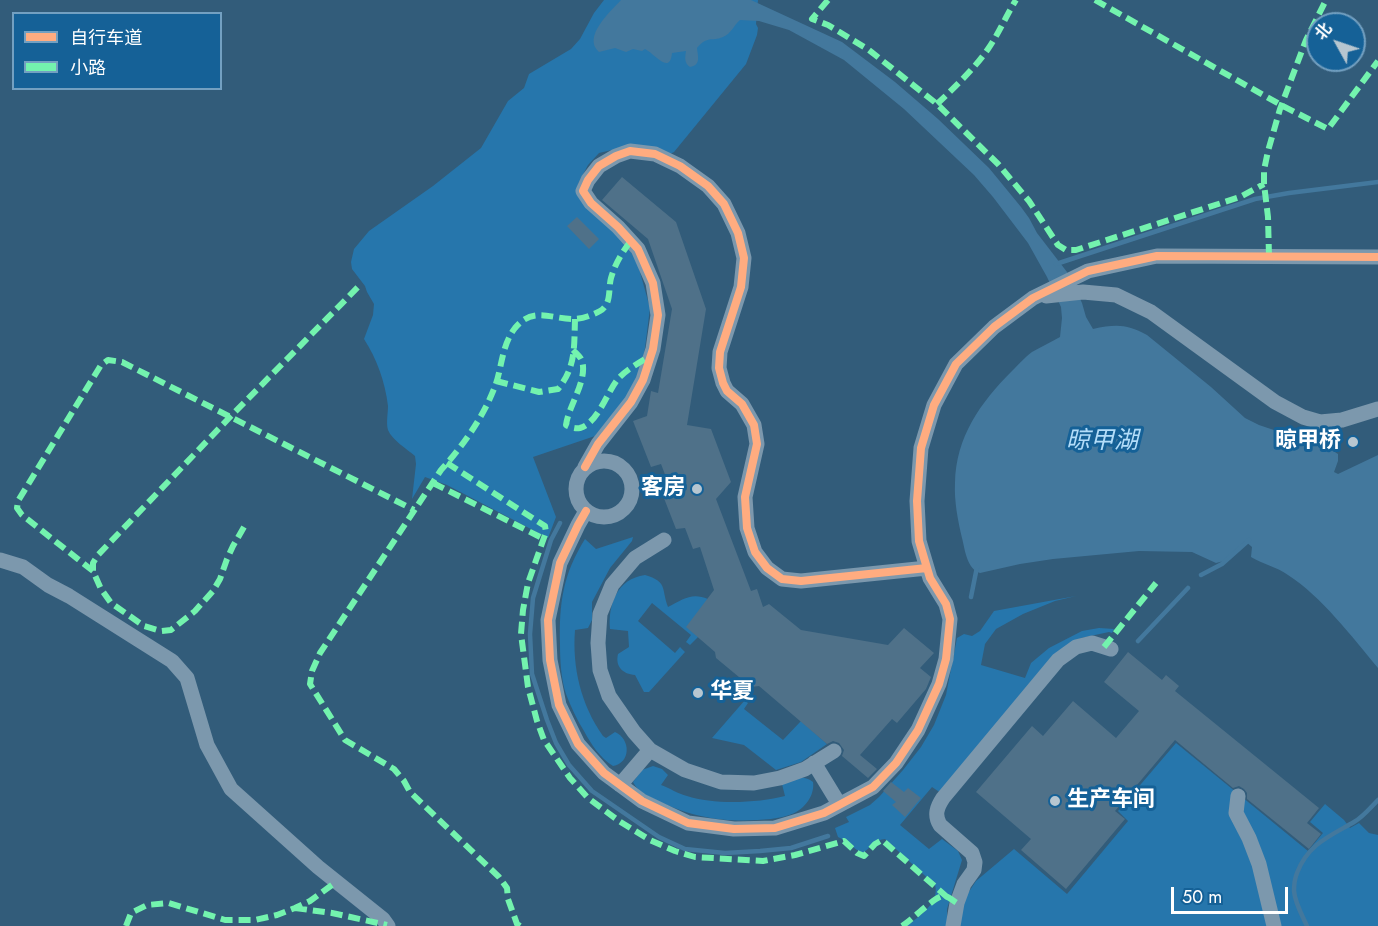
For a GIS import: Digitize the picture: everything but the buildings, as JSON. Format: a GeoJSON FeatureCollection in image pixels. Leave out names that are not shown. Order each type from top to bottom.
{"type":"FeatureCollection","features":[{"type":"Feature","properties":{"kind":"street"},"geometry":{"type":"LineString","coordinates":[[585,467],[604,460],[622,466],[632,482],[633,491],[626,507],[611,517],[593,515],[579,503],[576,484],[579,475],[598,444],[631,402],[642,380],[653,349],[658,315],[653,283],[638,249],[591,203],[584,191],[588,180],[599,166],[616,156],[630,151],[655,154],[680,166],[708,186],[724,204],[738,233],[744,258],[741,286],[720,352],[719,368],[727,392],[742,404],[754,425],[757,444],[745,497],[747,528],[755,552],[767,568],[782,579],[801,581],[927,568]]}},
{"type":"Feature","properties":{"kind":"street"},"geometry":{"type":"LineString","coordinates":[[586,511],[560,563],[548,620],[550,660],[559,705],[578,744],[604,773],[642,801],[688,823],[734,829],[775,828],[824,813],[873,787],[896,763],[918,730],[939,684],[946,659],[950,619],[946,604],[930,578],[919,541],[917,501],[921,448],[934,405],[956,364],[994,327],[1033,298],[1088,271],[1157,256],[1378,257]]}},
{"type":"Feature","properties":{"kind":"street"},"geometry":{"type":"LineString","coordinates":[[1033,298],[1083,292],[1116,295],[1151,312],[1275,402],[1303,417],[1320,422],[1342,420],[1378,409]]}},
{"type":"Feature","properties":{"kind":"street"},"geometry":{"type":"LineString","coordinates":[[664,540],[635,558],[612,585],[600,614],[598,643],[600,670],[609,696],[634,732],[650,750],[685,770],[721,782],[754,783],[771,780],[804,769],[834,751]]}},
{"type":"Feature","properties":{"kind":"street"},"geometry":{"type":"LineString","coordinates":[[0,560],[23,567],[48,585],[172,661],[187,678],[207,745],[231,789],[388,926]]}},
{"type":"Feature","properties":{"kind":"street"},"geometry":{"type":"LineString","coordinates":[[953,926],[957,903],[964,884],[974,870],[975,862],[972,853],[940,825],[936,813],[938,806],[1058,660],[1076,647],[1092,643],[1111,649]]}},
{"type":"Feature","properties":{"kind":"street"},"geometry":{"type":"LineString","coordinates":[[620,785],[650,750]]}},
{"type":"Feature","properties":{"kind":"street"},"geometry":{"type":"LineString","coordinates":[[814,763],[839,804]]}},
{"type":"Feature","properties":{"kind":"street"},"geometry":{"type":"LineString","coordinates":[[1238,796],[1236,813],[1250,838],[1259,864],[1274,926]]}},
{"type":"Feature","properties":{"kind":"shaded area"},"geometry":{"type":"Polygon","coordinates":[[[604,0],[758,0],[756,24],[758,28],[746,64],[674,152],[670,154],[629,146],[599,153],[588,165],[578,184],[624,239],[638,265],[650,308],[640,372],[623,403],[595,436],[533,457],[556,517],[548,538],[447,485],[425,477],[412,499],[415,456],[396,441],[388,430],[385,388],[377,363],[364,339],[373,315],[374,304],[365,286],[352,269],[351,262],[354,249],[369,231],[433,186],[481,148],[508,101],[524,88],[529,74],[571,49],[580,39],[604,0]]]}},
{"type":"Feature","properties":{"kind":"shaded area"},"geometry":{"type":"Polygon","coordinates":[[[633,537],[610,568],[592,602],[592,620],[588,628],[575,630],[577,672],[589,712],[603,736],[606,738],[615,732],[620,735],[626,745],[626,756],[619,764],[613,766],[600,755],[590,741],[566,694],[561,663],[560,615],[567,577],[585,539],[596,549],[633,537]]]}},
{"type":"Feature","properties":{"kind":"shaded area"},"geometry":{"type":"Polygon","coordinates":[[[645,575],[661,583],[668,607],[692,596],[708,599],[698,637],[690,645],[686,642],[691,635],[652,603],[638,621],[675,653],[680,647],[685,652],[649,692],[644,692],[635,675],[627,673],[619,666],[618,654],[629,647],[628,631],[610,629],[611,611],[616,594],[627,582],[645,575]]]}},
{"type":"Feature","properties":{"kind":"shaded area"},"geometry":{"type":"Polygon","coordinates":[[[1076,596],[1055,601],[1023,614],[996,629],[985,644],[981,665],[1025,678],[1031,663],[1049,648],[1082,631],[1099,628],[1114,629],[1112,633],[1081,638],[1054,655],[941,793],[932,787],[900,825],[929,849],[942,839],[958,851],[962,860],[947,909],[947,926],[907,926],[932,903],[936,892],[935,885],[885,839],[876,842],[863,853],[838,837],[835,828],[849,822],[846,817],[870,805],[879,797],[921,747],[934,725],[946,695],[957,638],[964,634],[972,636],[980,631],[994,611],[1076,596]]]}},
{"type":"Feature","properties":{"kind":"shaded area"},"geometry":{"type":"Polygon","coordinates":[[[745,700],[748,703],[744,709],[783,740],[801,721],[827,744],[801,762],[776,770],[744,745],[712,738],[745,700]]]}},
{"type":"Feature","properties":{"kind":"shaded area"},"geometry":{"type":"Polygon","coordinates":[[[1176,743],[1308,851],[1323,833],[1310,822],[1325,804],[1350,828],[1359,823],[1369,833],[1378,835],[1378,926],[960,926],[964,899],[976,881],[1014,849],[1067,894],[1128,821],[1118,811],[1176,743]]]}},
{"type":"Feature","properties":{"kind":"shaded area"},"geometry":{"type":"Polygon","coordinates":[[[653,766],[662,769],[668,775],[661,785],[684,795],[710,801],[749,801],[785,796],[782,784],[798,778],[805,778],[813,782],[813,787],[808,801],[801,809],[784,817],[762,820],[715,819],[675,808],[640,791],[633,782],[642,770],[653,766]]]}},
{"type":"Feature","properties":{"kind":"water","name":"晾甲湖"},"geometry":{"type":"Polygon","coordinates":[[[621,0],[751,0],[842,42],[895,82],[989,168],[1021,207],[1037,233],[1067,272],[1093,329],[1121,326],[1147,335],[1245,418],[1338,454],[1334,472],[1338,474],[1378,455],[1378,668],[1336,618],[1312,594],[1284,572],[1251,557],[1252,547],[1245,541],[1224,561],[1216,563],[1192,552],[1139,551],[1053,559],[980,573],[972,568],[966,553],[955,497],[956,466],[965,436],[980,408],[1012,371],[1032,352],[1060,337],[1061,307],[1028,243],[974,175],[904,109],[844,60],[789,30],[759,21],[740,20],[726,36],[707,40],[701,44],[697,48],[697,62],[690,67],[685,58],[686,51],[672,53],[668,63],[661,61],[645,49],[642,51],[633,49],[626,52],[615,48],[599,52],[595,46],[596,32],[621,0]]]}},
{"type":"Feature","properties":{"kind":"waterway"},"geometry":{"type":"LineString","coordinates":[[1056,264],[1255,199],[1378,182]]}},
{"type":"Feature","properties":{"kind":"waterway"},"geometry":{"type":"LineString","coordinates":[[560,523],[551,540],[533,598],[530,634],[532,674],[556,743],[569,765],[592,791],[659,837],[685,849],[725,853],[760,851],[791,848],[828,836]]}},
{"type":"Feature","properties":{"kind":"waterway"},"geometry":{"type":"LineString","coordinates":[[1201,575],[1222,564],[1249,540]]}},
{"type":"Feature","properties":{"kind":"waterway"},"geometry":{"type":"LineString","coordinates":[[971,597],[977,567]]}},
{"type":"Feature","properties":{"kind":"waterway"},"geometry":{"type":"LineString","coordinates":[[1138,641],[1188,588]]}},
{"type":"Feature","properties":{"kind":"waterway"},"geometry":{"type":"LineString","coordinates":[[1307,926],[1294,891],[1296,877],[1302,863],[1321,842],[1364,815],[1378,800]]}},
{"type":"Feature","properties":{"kind":"marked path"},"geometry":{"type":"LineString","coordinates":[[828,0],[812,19],[828,25],[869,50],[937,104],[998,164],[1029,201],[1058,245],[1066,250],[1076,250],[1240,197],[1264,184]]}},
{"type":"Feature","properties":{"kind":"marked path"},"geometry":{"type":"LineString","coordinates":[[937,104],[983,56],[1016,0]]}},
{"type":"Feature","properties":{"kind":"marked path"},"geometry":{"type":"LineString","coordinates":[[1095,0],[1328,129],[1378,61]]}},
{"type":"Feature","properties":{"kind":"marked path"},"geometry":{"type":"LineString","coordinates":[[1269,256],[1264,184],[1268,151],[1280,109],[1306,40],[1326,0]]}},
{"type":"Feature","properties":{"kind":"marked path"},"geometry":{"type":"LineString","coordinates":[[520,926],[517,924],[508,899],[507,888],[499,877],[410,792],[394,769],[345,740],[310,684],[312,671],[320,653],[441,470],[477,422],[497,382],[504,350],[515,328],[528,317],[535,315],[577,319],[600,311],[608,300],[615,268],[631,241]]}},
{"type":"Feature","properties":{"kind":"marked path"},"geometry":{"type":"LineString","coordinates":[[244,527],[213,591],[195,611],[171,630],[161,631],[144,626],[111,603],[101,589],[93,571],[93,563],[98,555],[360,285]]}},
{"type":"Feature","properties":{"kind":"marked path"},"geometry":{"type":"LineString","coordinates":[[496,381],[539,392],[558,389],[571,365],[575,319]]}},
{"type":"Feature","properties":{"kind":"marked path"},"geometry":{"type":"LineString","coordinates":[[573,350],[581,360],[583,368],[580,385],[566,425],[576,428],[592,420],[621,376],[650,356]]}},
{"type":"Feature","properties":{"kind":"marked path"},"geometry":{"type":"LineString","coordinates":[[93,571],[22,515],[17,508],[18,501],[101,365],[108,360],[122,362],[414,510]]}},
{"type":"Feature","properties":{"kind":"marked path"},"geometry":{"type":"LineString","coordinates":[[447,463],[545,526],[546,532],[528,583],[523,610],[521,634],[528,687],[544,740],[570,778],[588,798],[650,840],[695,857],[763,861],[795,855],[844,841],[864,856],[882,840],[947,897]]}},
{"type":"Feature","properties":{"kind":"marked path"},"geometry":{"type":"LineString","coordinates":[[433,483],[544,539]]}},
{"type":"Feature","properties":{"kind":"marked path"},"geometry":{"type":"LineString","coordinates":[[1104,647],[1156,583]]}},
{"type":"Feature","properties":{"kind":"marked path"},"geometry":{"type":"LineString","coordinates":[[126,926],[131,913],[147,905],[169,903],[225,920],[255,920],[277,915],[310,901],[336,882]]}},
{"type":"Feature","properties":{"kind":"marked path"},"geometry":{"type":"LineString","coordinates":[[902,926],[939,897],[947,897],[957,903]]}},
{"type":"Feature","properties":{"kind":"marked path"},"geometry":{"type":"LineString","coordinates":[[295,908],[332,913],[387,925]]}},
{"type":"Feature","properties":{"kind":"cycle path"},"geometry":{"type":"LineString","coordinates":[[585,467],[598,444],[631,402],[643,380],[653,349],[658,315],[653,283],[638,249],[591,203],[583,191],[599,166],[616,156],[630,151],[655,154],[680,166],[708,186],[724,204],[738,233],[744,258],[741,287],[720,352],[719,368],[727,391],[742,404],[754,425],[757,444],[745,497],[747,528],[755,552],[767,568],[782,579],[801,581],[927,568]]}},
{"type":"Feature","properties":{"kind":"cycle path"},"geometry":{"type":"LineString","coordinates":[[586,511],[560,563],[548,620],[550,660],[559,705],[578,744],[604,773],[642,801],[688,823],[734,829],[775,828],[824,813],[873,787],[896,763],[918,730],[939,684],[946,659],[950,619],[946,604],[930,578],[919,541],[917,501],[921,448],[934,405],[956,364],[994,327],[1033,298],[1088,271],[1157,256],[1378,257]]}},
{"type":"Feature","properties":{"kind":"place","name":"晾甲桥"},"geometry":{"type":"Point","coordinates":[1353,442]}},
{"type":"Feature","properties":{"kind":"place","name":"客房"},"geometry":{"type":"Point","coordinates":[697,489]}},
{"type":"Feature","properties":{"kind":"place","name":"华夏"},"geometry":{"type":"Point","coordinates":[698,693]}},
{"type":"Feature","properties":{"kind":"place","name":"生产车间"},"geometry":{"type":"Point","coordinates":[1055,801]}}]}
